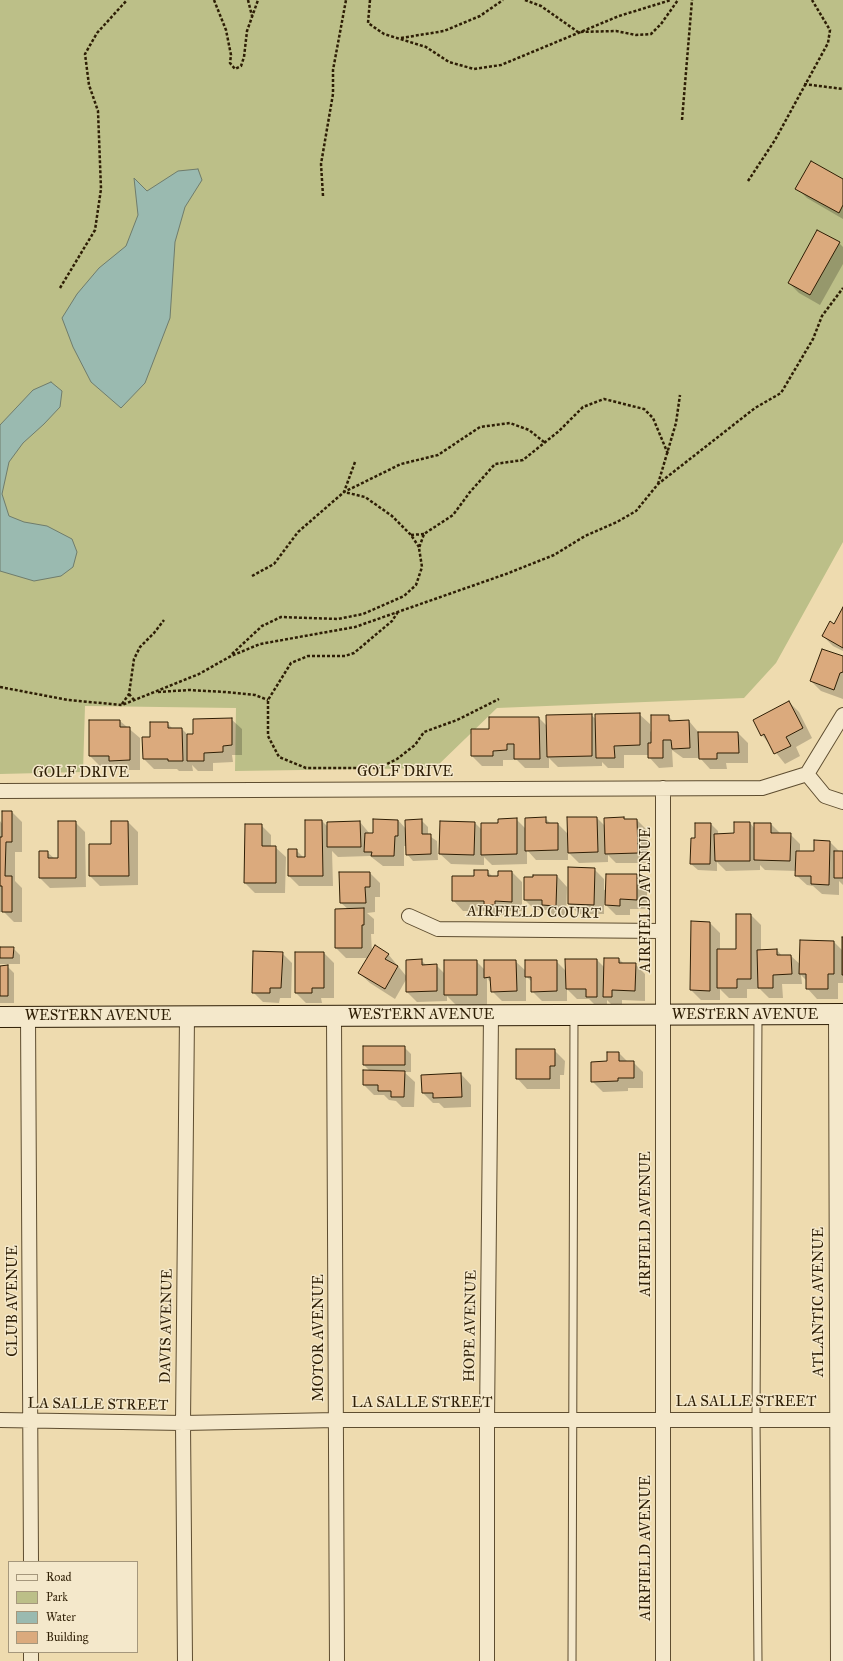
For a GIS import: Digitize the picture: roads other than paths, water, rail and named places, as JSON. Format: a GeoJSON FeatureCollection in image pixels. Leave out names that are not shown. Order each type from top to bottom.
{"type":"FeatureCollection","features":[{"type":"Feature","properties":{"kind":"street"},"geometry":{"type":"LineString","coordinates":[[843,714],[807,774],[824,796],[843,802]]}},
{"type":"Feature","properties":{"kind":"street","name":"GOLF DRIVE"},"geometry":{"type":"LineString","coordinates":[[0,791],[762,788],[807,774]]}},
{"type":"Feature","properties":{"kind":"street","name":"AIRFIELD AVENUE"},"geometry":{"type":"LineString","coordinates":[[663,788],[663,1661]]}},
{"type":"Feature","properties":{"kind":"street","name":"AIRFIELD COURT"},"geometry":{"type":"LineString","coordinates":[[409,916],[438,929],[662,931]]}},
{"type":"Feature","properties":{"kind":"street","name":"WESTERN AVENUE"},"geometry":{"type":"LineString","coordinates":[[0,1017],[839,1014]]}},
{"type":"Feature","properties":{"kind":"street","name":"ATLANTIC AVENUE"},"geometry":{"type":"LineString","coordinates":[[838,1661],[839,1014]]}},
{"type":"Feature","properties":{"kind":"street","name":"HOPE AVENUE"},"geometry":{"type":"LineString","coordinates":[[487,1661],[487,1421],[492,1015]]}},
{"type":"Feature","properties":{"kind":"street","name":"CLUB AVENUE"},"geometry":{"type":"LineString","coordinates":[[28,1016],[31,1561]]}},
{"type":"Feature","properties":{"kind":"street","name":"DAVIS AVENUE"},"geometry":{"type":"LineString","coordinates":[[185,1661],[183,1423],[187,1016]]}},
{"type":"Feature","properties":{"kind":"street","name":"MOTOR AVENUE"},"geometry":{"type":"LineString","coordinates":[[334,1016],[337,1661]]}},
{"type":"Feature","properties":{"kind":"street","name":"LA SALLE STREET"},"geometry":{"type":"LineString","coordinates":[[0,1420],[183,1423],[336,1420],[839,1420]]}},
{"type":"Feature","properties":{"kind":"lane"},"geometry":{"type":"LineString","coordinates":[[758,1014],[756,1420],[758,1661]]}},
{"type":"Feature","properties":{"kind":"lane"},"geometry":{"type":"LineString","coordinates":[[572,1661],[574,1015]]}},
{"type":"Feature","properties":{"kind":"water"},"geometry":{"type":"Polygon","coordinates":[[[198,169],[202,180],[185,207],[175,242],[170,318],[145,383],[121,408],[91,382],[73,347],[62,318],[77,294],[99,268],[126,246],[138,215],[134,178],[147,191],[178,171],[198,169]]]}},
{"type":"Feature","properties":{"kind":"water"},"geometry":{"type":"Polygon","coordinates":[[[51,382],[62,391],[60,407],[23,443],[9,462],[2,494],[9,516],[24,522],[47,526],[72,539],[77,552],[73,567],[61,576],[34,581],[0,571],[0,425],[33,390],[51,382]]]}}]}
